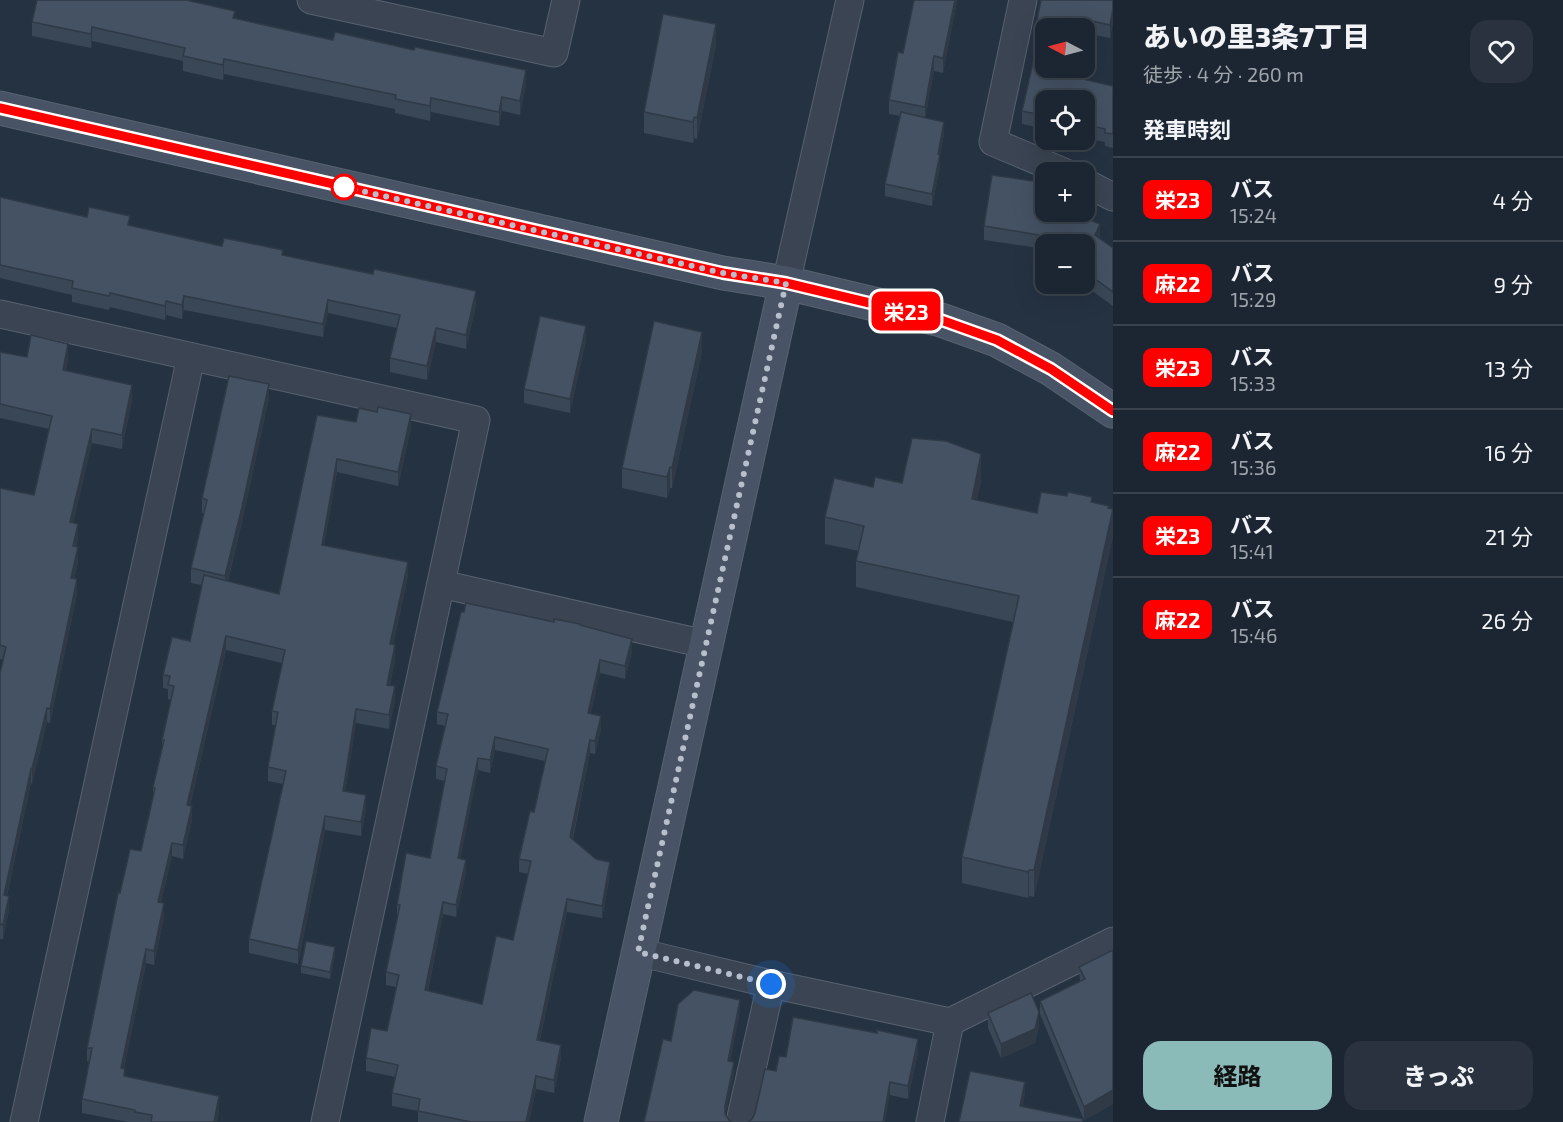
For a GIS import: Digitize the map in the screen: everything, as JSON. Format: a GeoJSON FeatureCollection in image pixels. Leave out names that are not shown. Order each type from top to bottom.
{"type":"FeatureCollection","features":[{"type":"Feature","properties":{"kind":"street"},"geometry":{"type":"LineString","coordinates":[[311,0],[554,52],[566,0]]}},
{"type":"Feature","properties":{"kind":"street"},"geometry":{"type":"LineString","coordinates":[[601,1122],[705,644],[850,0]]}},
{"type":"Feature","properties":{"kind":"street"},"geometry":{"type":"LineString","coordinates":[[1023,0],[993,142],[1040,162]]}},
{"type":"Feature","properties":{"kind":"street"},"geometry":{"type":"LineString","coordinates":[[0,108],[711,271],[786,283],[941,320],[997,340],[1051,369],[1113,411]]}},
{"type":"Feature","properties":{"kind":"street"},"geometry":{"type":"LineString","coordinates":[[1095,188],[1113,197]]}},
{"type":"Feature","properties":{"kind":"street"},"geometry":{"type":"LineString","coordinates":[[0,314],[476,420],[325,1122]]}},
{"type":"Feature","properties":{"kind":"street"},"geometry":{"type":"LineString","coordinates":[[24,1122],[191,357]]}},
{"type":"Feature","properties":{"kind":"street"},"geometry":{"type":"LineString","coordinates":[[441,584],[705,644]]}},
{"type":"Feature","properties":{"kind":"street"},"geometry":{"type":"LineString","coordinates":[[638,952],[771,984],[950,1022],[1113,941]]}},
{"type":"Feature","properties":{"kind":"street"},"geometry":{"type":"LineString","coordinates":[[740,1122],[771,984]]}},
{"type":"Feature","properties":{"kind":"street"},"geometry":{"type":"LineString","coordinates":[[930,1122],[950,1022]]}},
{"type":"Feature","properties":{"kind":"building"},"geometry":{"type":"Polygon","coordinates":[[[37,0],[186,0],[235,11],[233,18],[333,40],[335,32],[414,50],[415,47],[526,70],[520,101],[502,97],[499,112],[431,98],[430,106],[395,99],[396,95],[224,59],[223,65],[183,56],[185,48],[92,27],[91,34],[32,22],[37,0]]]}},
{"type":"Feature","properties":{"kind":"building"},"geometry":{"type":"Polygon","coordinates":[[[914,0],[955,0],[943,58],[934,56],[925,107],[889,100],[898,52],[903,53],[914,0]]]}},
{"type":"Feature","properties":{"kind":"building"},"geometry":{"type":"Polygon","coordinates":[[[1041,0],[1113,0],[1110,25],[1095,22],[1095,18],[1037,18],[1041,0]]]}},
{"type":"Feature","properties":{"kind":"building"},"geometry":{"type":"Polygon","coordinates":[[[663,14],[716,24],[697,118],[694,117],[693,122],[644,112],[663,14]]]}},
{"type":"Feature","properties":{"kind":"building"},"geometry":{"type":"Polygon","coordinates":[[[1035,54],[1035,78],[1079,78],[1113,86],[1113,134],[1105,133],[1105,129],[1095,127],[1095,90],[1035,90],[1035,114],[1022,111],[1035,54]]]}},
{"type":"Feature","properties":{"kind":"building"},"geometry":{"type":"Polygon","coordinates":[[[901,112],[944,122],[932,194],[885,184],[901,112]]]}},
{"type":"Feature","properties":{"kind":"building"},"geometry":{"type":"Polygon","coordinates":[[[992,175],[1035,181],[1035,222],[1095,222],[1100,224],[1095,235],[1035,234],[984,226],[992,175]]]}},
{"type":"Feature","properties":{"kind":"building"},"geometry":{"type":"Polygon","coordinates":[[[0,197],[87,217],[89,207],[130,216],[128,225],[222,246],[224,238],[283,250],[282,255],[373,274],[374,269],[476,291],[466,335],[436,328],[427,366],[390,358],[400,315],[328,300],[323,324],[184,296],[182,305],[166,301],[165,306],[110,293],[109,296],[72,288],[73,281],[0,265],[0,197]]]}},
{"type":"Feature","properties":{"kind":"building"},"geometry":{"type":"Polygon","coordinates":[[[1095,235],[1113,248],[1113,292],[1095,279],[1095,235]]]}},
{"type":"Feature","properties":{"kind":"building"},"geometry":{"type":"Polygon","coordinates":[[[540,316],[586,326],[570,399],[524,389],[540,316]]]}},
{"type":"Feature","properties":{"kind":"building"},"geometry":{"type":"Polygon","coordinates":[[[654,321],[702,332],[672,468],[670,467],[667,477],[622,468],[654,321]]]}},
{"type":"Feature","properties":{"kind":"building"},"geometry":{"type":"Polygon","coordinates":[[[31,335],[68,344],[63,370],[132,385],[122,435],[92,429],[70,522],[78,524],[73,546],[78,547],[71,578],[77,579],[50,709],[47,708],[31,769],[4,895],[9,896],[3,925],[0,924],[0,673],[6,647],[0,645],[0,488],[34,495],[52,416],[0,404],[0,352],[27,357],[31,335]]]}},
{"type":"Feature","properties":{"kind":"building"},"geometry":{"type":"Polygon","coordinates":[[[229,376],[269,384],[225,576],[191,568],[207,500],[202,498],[229,376]]]}},
{"type":"Feature","properties":{"kind":"building"},"geometry":{"type":"Polygon","coordinates":[[[378,407],[411,414],[398,472],[337,459],[322,545],[408,562],[390,644],[395,645],[387,685],[395,686],[389,715],[356,709],[343,791],[366,795],[361,822],[325,816],[298,950],[249,939],[286,771],[268,767],[278,712],[272,711],[285,650],[226,636],[187,805],[192,806],[183,845],[172,843],[158,902],[164,903],[154,951],[146,949],[121,1068],[125,1069],[124,1076],[219,1096],[214,1122],[151,1122],[152,1115],[82,1099],[92,1048],[87,1048],[118,893],[120,893],[130,849],[141,851],[155,788],[153,787],[174,686],[168,685],[170,676],[163,675],[172,637],[190,641],[204,575],[279,594],[317,415],[356,422],[359,408],[377,412],[378,407]]]}},
{"type":"Feature","properties":{"kind":"building"},"geometry":{"type":"Polygon","coordinates":[[[912,438],[946,441],[981,454],[972,499],[1037,513],[1041,492],[1067,496],[1068,492],[1092,497],[1091,502],[1113,509],[1034,870],[1028,872],[962,857],[1019,596],[856,561],[864,526],[825,517],[834,478],[873,487],[875,477],[902,483],[912,438]]]}},
{"type":"Feature","properties":{"kind":"building"},"geometry":{"type":"Polygon","coordinates":[[[466,603],[554,622],[554,619],[580,624],[632,639],[625,666],[600,660],[588,713],[601,716],[595,741],[590,740],[570,837],[596,859],[610,862],[602,906],[567,899],[537,1040],[561,1045],[554,1080],[536,1076],[526,1122],[471,1122],[418,1111],[420,1099],[392,1093],[398,1065],[366,1058],[371,1028],[387,1031],[399,975],[386,972],[400,905],[397,905],[406,853],[430,858],[447,769],[436,766],[448,714],[437,712],[461,612],[464,612],[466,603]],[[495,737],[490,760],[478,758],[458,858],[466,860],[456,905],[443,902],[425,990],[482,1004],[496,936],[513,940],[531,861],[519,859],[530,811],[534,812],[548,749],[495,737]]]}},
{"type":"Feature","properties":{"kind":"building"},"geometry":{"type":"Polygon","coordinates":[[[306,941],[335,947],[330,972],[301,966],[306,941]]]}},
{"type":"Feature","properties":{"kind":"building"},"geometry":{"type":"Polygon","coordinates":[[[1113,950],[1113,1090],[1084,1107],[1040,1001],[1085,979],[1079,967],[1113,950]]]}},
{"type":"Feature","properties":{"kind":"building"},"geometry":{"type":"Polygon","coordinates":[[[694,990],[740,1000],[728,1061],[734,1062],[725,1106],[725,1114],[732,1122],[644,1122],[663,1039],[671,1041],[678,1004],[694,990]]]}},
{"type":"Feature","properties":{"kind":"building"},"geometry":{"type":"Polygon","coordinates":[[[1031,993],[1039,1012],[1035,1029],[1001,1044],[988,1013],[1031,993]]]}},
{"type":"Feature","properties":{"kind":"building"},"geometry":{"type":"Polygon","coordinates":[[[793,1017],[918,1039],[908,1086],[890,1082],[883,1122],[748,1122],[755,1113],[765,1069],[776,1071],[779,1056],[786,1057],[793,1017]]]}},
{"type":"Feature","properties":{"kind":"building"},"geometry":{"type":"Polygon","coordinates":[[[970,1071],[1025,1082],[1020,1106],[1083,1119],[1082,1122],[959,1122],[970,1071]]]}},
{"type":"Feature","properties":{"kind":"bus line","name":"栄23"},"geometry":{"type":"LineString","coordinates":[[0,108],[723,273],[840,294],[941,320],[997,340],[1051,369],[1113,411]]}},
{"type":"Feature","properties":{"kind":"route"},"geometry":{"type":"LineString","coordinates":[[344,187],[723,273],[786,283],[638,952],[771,984]]}}]}
